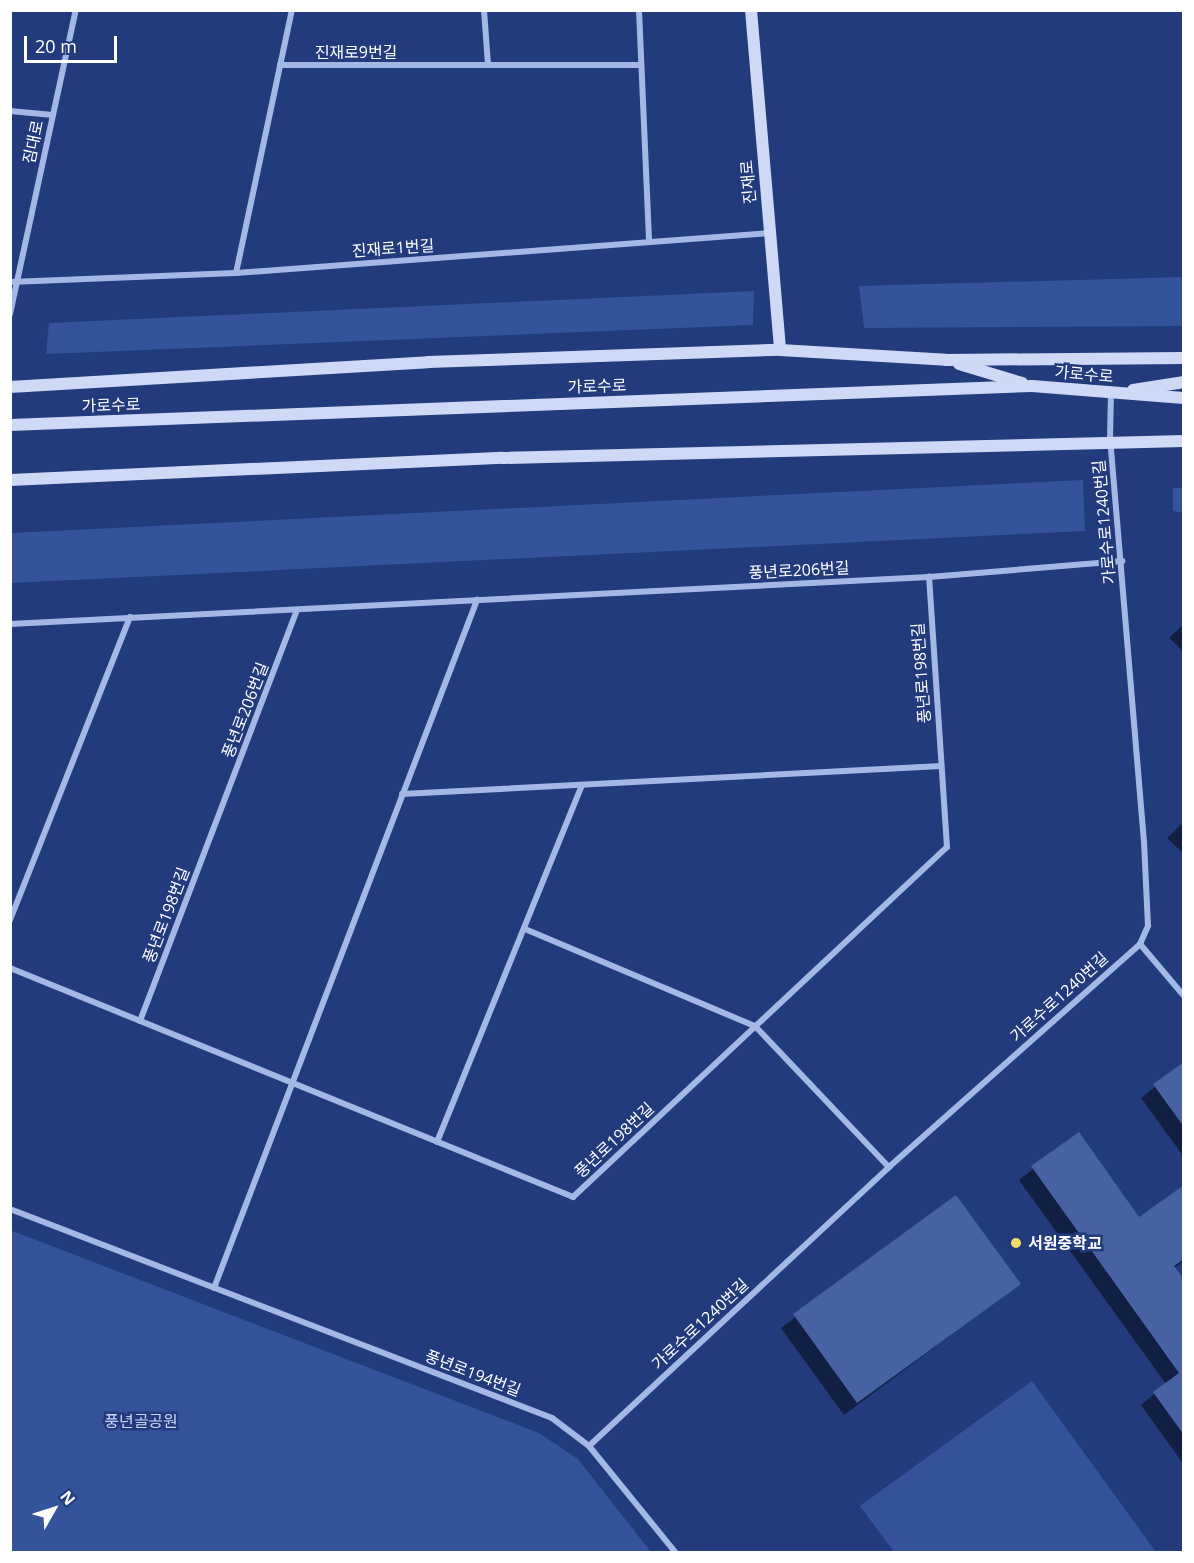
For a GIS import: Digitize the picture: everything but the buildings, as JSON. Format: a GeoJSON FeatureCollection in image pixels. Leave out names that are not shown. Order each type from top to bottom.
{"type":"FeatureCollection","features":[{"type":"Feature","properties":{"kind":"main road","name":"진재로"},"geometry":{"type":"LineString","coordinates":[[751,10],[780,350]]}},
{"type":"Feature","properties":{"kind":"main road","name":"가로수로"},"geometry":{"type":"LineString","coordinates":[[10,387],[428,362],[780,350],[946,360]]}},
{"type":"Feature","properties":{"kind":"main road"},"geometry":{"type":"LineString","coordinates":[[946,360],[1184,358]]}},
{"type":"Feature","properties":{"kind":"main road"},"geometry":{"type":"LineString","coordinates":[[946,360],[1032,386]]}},
{"type":"Feature","properties":{"kind":"main road"},"geometry":{"type":"LineString","coordinates":[[1111,393],[1184,382]]}},
{"type":"Feature","properties":{"kind":"main road","name":"가로수로"},"geometry":{"type":"LineString","coordinates":[[10,425],[1032,386],[1184,398]]}},
{"type":"Feature","properties":{"kind":"main road"},"geometry":{"type":"LineString","coordinates":[[10,480],[503,458],[921,451],[1110,439],[1184,441]]}},
{"type":"Feature","properties":{"kind":"street","name":"짐대로"},"geometry":{"type":"LineString","coordinates":[[10,314],[14,282],[76,10]]}},
{"type":"Feature","properties":{"kind":"street"},"geometry":{"type":"LineString","coordinates":[[236,273],[292,10]]}},
{"type":"Feature","properties":{"kind":"street"},"geometry":{"type":"LineString","coordinates":[[484,10],[488,65]]}},
{"type":"Feature","properties":{"kind":"street"},"geometry":{"type":"LineString","coordinates":[[639,10],[649,242]]}},
{"type":"Feature","properties":{"kind":"street","name":"진재로9번길"},"geometry":{"type":"LineString","coordinates":[[280,65],[641,65]]}},
{"type":"Feature","properties":{"kind":"street"},"geometry":{"type":"LineString","coordinates":[[10,111],[53,115]]}},
{"type":"Feature","properties":{"kind":"street","name":"진재로1번길"},"geometry":{"type":"LineString","coordinates":[[14,282],[236,273],[770,233]]}},
{"type":"Feature","properties":{"kind":"street","name":"가로수로1240번길"},"geometry":{"type":"LineString","coordinates":[[589,1446],[889,1167],[1140,944],[1148,926],[1145,863],[1122,561],[1110,439],[1111,393]]}},
{"type":"Feature","properties":{"kind":"street","name":"풍년로206번길"},"geometry":{"type":"LineString","coordinates":[[10,624],[929,577],[1122,561]]}},
{"type":"Feature","properties":{"kind":"street","name":"풍년로198번길"},"geometry":{"type":"LineString","coordinates":[[10,968],[573,1197],[946,847],[929,577]]}},
{"type":"Feature","properties":{"kind":"street"},"geometry":{"type":"LineString","coordinates":[[214,1288],[290,1082],[477,600]]}},
{"type":"Feature","properties":{"kind":"street","name":"풍년로206번길"},"geometry":{"type":"LineString","coordinates":[[217,820],[297,610]]}},
{"type":"Feature","properties":{"kind":"street"},"geometry":{"type":"LineString","coordinates":[[10,920],[130,617]]}},
{"type":"Feature","properties":{"kind":"street"},"geometry":{"type":"LineString","coordinates":[[402,795],[941,766]]}},
{"type":"Feature","properties":{"kind":"street"},"geometry":{"type":"LineString","coordinates":[[437,1142],[582,785]]}},
{"type":"Feature","properties":{"kind":"street","name":"풍년로198번길"},"geometry":{"type":"LineString","coordinates":[[140,1021],[217,820]]}},
{"type":"Feature","properties":{"kind":"street"},"geometry":{"type":"LineString","coordinates":[[525,929],[755,1026],[889,1167]]}},
{"type":"Feature","properties":{"kind":"street"},"geometry":{"type":"LineString","coordinates":[[1140,944],[1184,996]]}},
{"type":"Feature","properties":{"kind":"street","name":"풍년로194번길"},"geometry":{"type":"LineString","coordinates":[[10,1209],[552,1418],[589,1446],[675,1552]]}},
{"type":"Feature","properties":{"kind":"green space"},"geometry":{"type":"Polygon","coordinates":[[[1183,277],[1183,326],[864,328],[859,286],[1183,277]]]}},
{"type":"Feature","properties":{"kind":"green space"},"geometry":{"type":"Polygon","coordinates":[[[754,291],[753,325],[46,354],[49,323],[754,291]]]}},
{"type":"Feature","properties":{"kind":"green space"},"geometry":{"type":"Polygon","coordinates":[[[1083,480],[1085,531],[11,583],[11,533],[1083,480]]]}},
{"type":"Feature","properties":{"kind":"green space"},"geometry":{"type":"Polygon","coordinates":[[[1173,488],[1183,488],[1183,513],[1173,511],[1173,488]]]}},
{"type":"Feature","properties":{"kind":"green space","name":"풍년골공원"},"geometry":{"type":"Polygon","coordinates":[[[10,1230],[539,1433],[578,1459],[651,1552],[11,1552],[10,1230]]]}},
{"type":"Feature","properties":{"kind":"green space"},"geometry":{"type":"Polygon","coordinates":[[[1032,1381],[1156,1552],[894,1552],[860,1506],[1032,1381]]]}},
{"type":"Feature","properties":{"kind":"place","name":"서원중학교"},"geometry":{"type":"Point","coordinates":[1016,1243]}}]}
